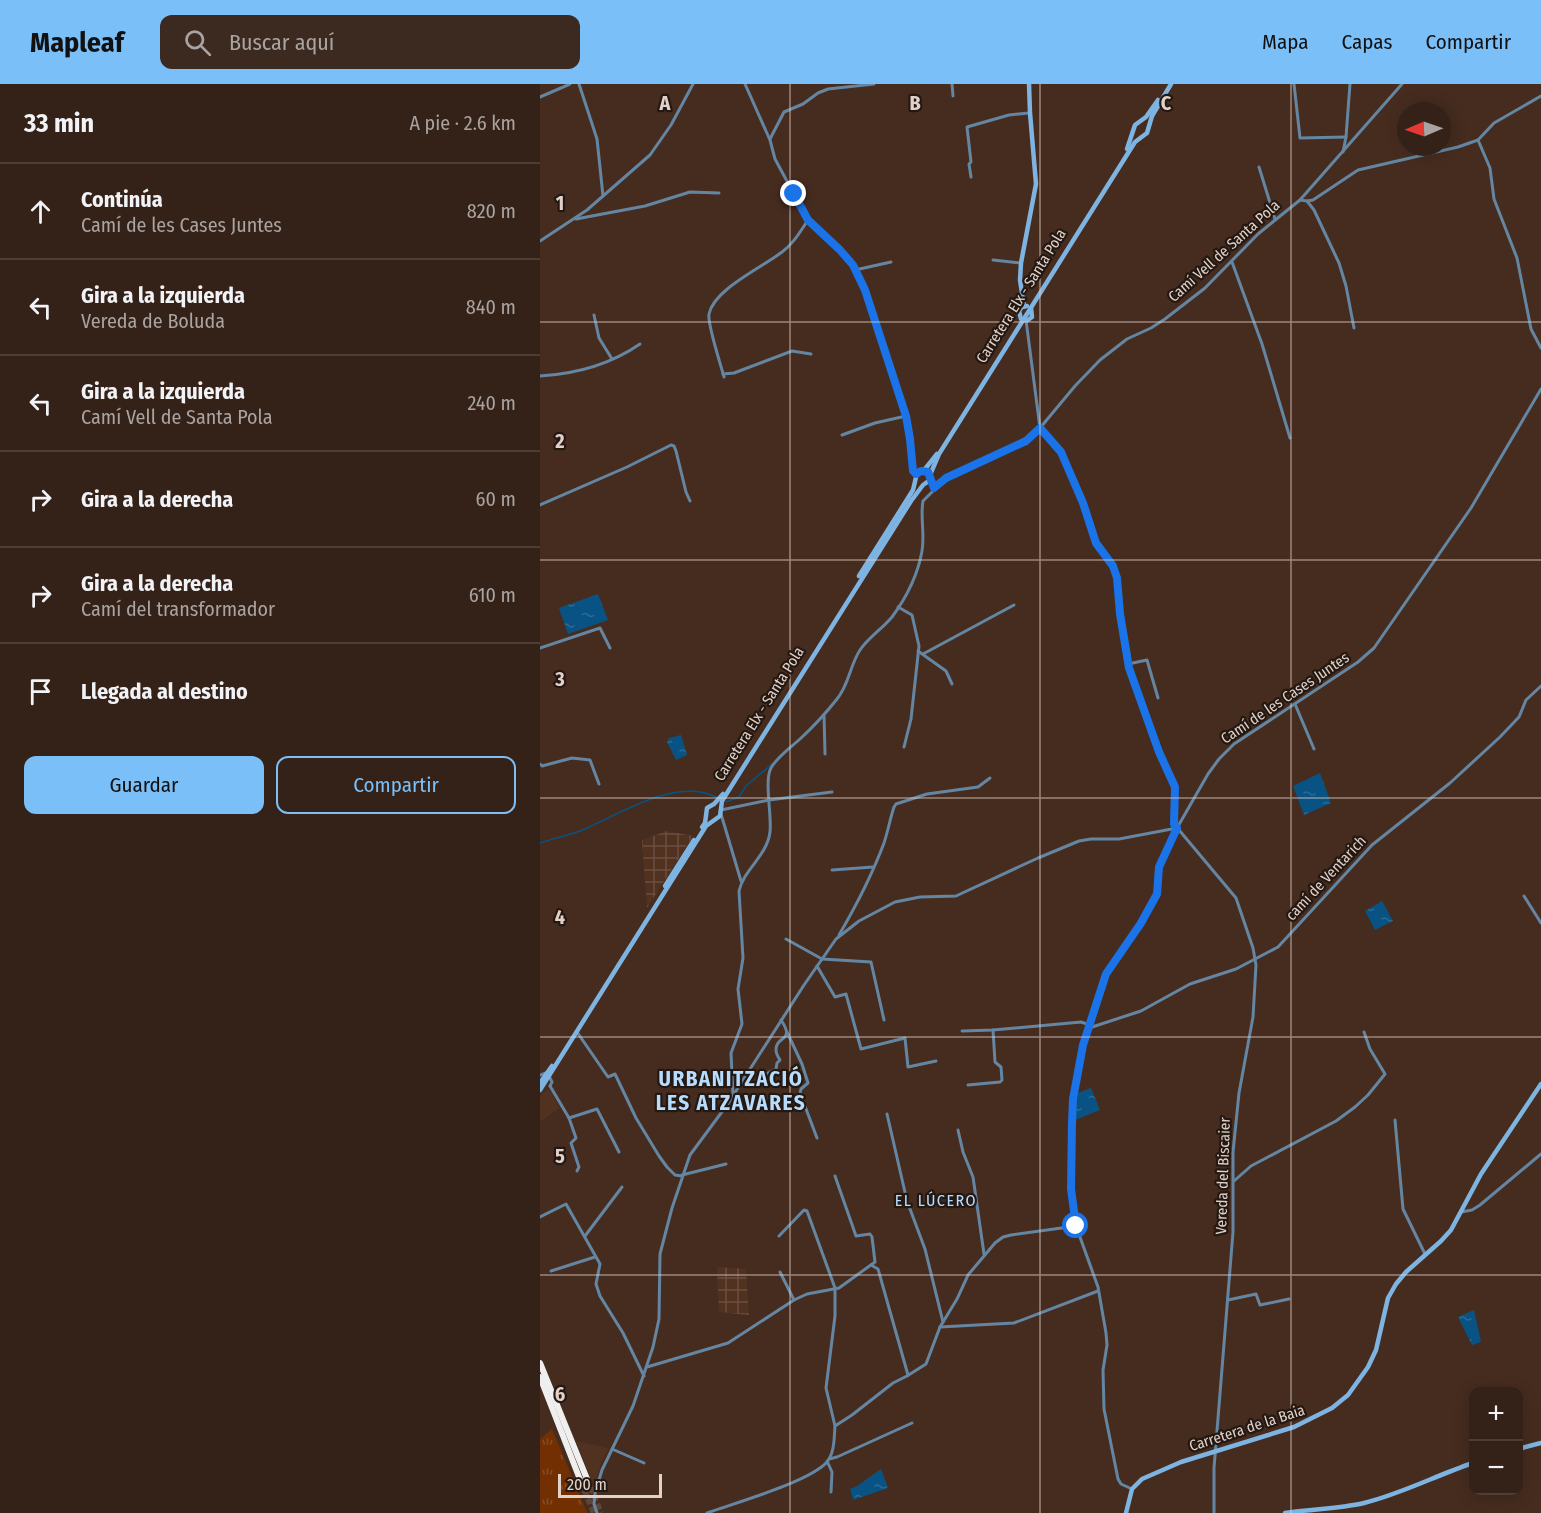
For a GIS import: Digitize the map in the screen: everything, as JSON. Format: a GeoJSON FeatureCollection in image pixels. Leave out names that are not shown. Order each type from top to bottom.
{"type":"FeatureCollection","features":[{"type":"Feature","properties":{"kind":"highway"},"geometry":{"type":"LineString","coordinates":[[540,1363],[584,1481],[540,1377]]}},
{"type":"Feature","properties":{"kind":"main road"},"geometry":{"type":"LineString","coordinates":[[1023,320],[1019,311],[1028,307],[1020,280],[1021,263],[1036,184],[1029,84]]}},
{"type":"Feature","properties":{"kind":"main road"},"geometry":{"type":"LineString","coordinates":[[1170,84],[1152,116],[1147,133],[1140,136],[1134,131],[1136,123],[1141,122],[1170,84]]}},
{"type":"Feature","properties":{"kind":"main road"},"geometry":{"type":"LineString","coordinates":[[1141,122],[1148,127]]}},
{"type":"Feature","properties":{"kind":"main road","name":"Carretera Elx - Santa Pola"},"geometry":{"type":"LineString","coordinates":[[720,810],[722,801],[815,651],[927,481],[939,454],[1129,147],[1134,131]]}},
{"type":"Feature","properties":{"kind":"main road","name":"Carretera Elx - Santa Pola"},"geometry":{"type":"LineString","coordinates":[[1028,307],[1140,136]]}},
{"type":"Feature","properties":{"kind":"main road","name":"Carretera Elx - Santa Pola"},"geometry":{"type":"LineString","coordinates":[[916,474],[936,454],[1023,320]]}},
{"type":"Feature","properties":{"kind":"main road"},"geometry":{"type":"LineString","coordinates":[[916,474],[916,481],[927,481],[922,470]]}},
{"type":"Feature","properties":{"kind":"main road","name":"Carretera Elx - Santa Pola"},"geometry":{"type":"LineString","coordinates":[[714,804],[832,621],[913,490],[916,481]]}},
{"type":"Feature","properties":{"kind":"main road"},"geometry":{"type":"LineString","coordinates":[[540,1087],[577,1032],[700,835],[712,820],[717,819],[720,810],[714,804],[707,808],[701,830],[548,1075]]}},
{"type":"Feature","properties":{"kind":"main road"},"geometry":{"type":"LineString","coordinates":[[706,816],[712,820]]}},
{"type":"Feature","properties":{"kind":"main road","name":"Carretera de la Baia"},"geometry":{"type":"LineString","coordinates":[[1132,1489],[1142,1479],[1160,1470],[1294,1427],[1325,1413],[1348,1395],[1368,1367],[1376,1350],[1388,1298],[1406,1272],[1451,1230],[1481,1174],[1541,1084]]}},
{"type":"Feature","properties":{"kind":"main road"},"geometry":{"type":"LineString","coordinates":[[1523,1448],[1541,1443]]}},
{"type":"Feature","properties":{"kind":"main road"},"geometry":{"type":"LineString","coordinates":[[1285,1513],[1365,1503],[1392,1495],[1469,1464]]}},
{"type":"Feature","properties":{"kind":"main road"},"geometry":{"type":"LineString","coordinates":[[1126,1513],[1132,1489]]}},
{"type":"Feature","properties":{"kind":"street"},"geometry":{"type":"LineString","coordinates":[[540,97],[570,84]]}},
{"type":"Feature","properties":{"kind":"street"},"geometry":{"type":"LineString","coordinates":[[579,84],[597,139],[603,196]]}},
{"type":"Feature","properties":{"kind":"street"},"geometry":{"type":"LineString","coordinates":[[540,241],[572,220],[644,161],[656,148],[693,84]]}},
{"type":"Feature","properties":{"kind":"street"},"geometry":{"type":"LineString","coordinates":[[745,84],[770,140],[775,159],[808,220],[840,250],[855,270],[865,290],[906,416],[913,471],[916,474]]}},
{"type":"Feature","properties":{"kind":"street"},"geometry":{"type":"LineString","coordinates":[[770,140],[784,112],[803,104],[818,93],[828,89],[874,84]]}},
{"type":"Feature","properties":{"kind":"street"},"geometry":{"type":"LineString","coordinates":[[952,84],[953,96]]}},
{"type":"Feature","properties":{"kind":"street"},"geometry":{"type":"LineString","coordinates":[[1294,84],[1300,138],[1346,137]]}},
{"type":"Feature","properties":{"kind":"street"},"geometry":{"type":"LineString","coordinates":[[1342,153],[1346,137],[1350,84]]}},
{"type":"Feature","properties":{"kind":"street","name":"Camí Vell de Santa Pola"},"geometry":{"type":"LineString","coordinates":[[932,490],[946,478],[1026,441],[1100,360],[1127,339],[1150,328],[1185,304],[1232,262],[1258,234],[1300,200],[1402,84]]}},
{"type":"Feature","properties":{"kind":"street"},"geometry":{"type":"LineString","coordinates":[[1300,200],[1307,201],[1358,170],[1458,147],[1478,140],[1494,123],[1541,96]]}},
{"type":"Feature","properties":{"kind":"street"},"geometry":{"type":"LineString","coordinates":[[971,177],[967,127],[1030,112]]}},
{"type":"Feature","properties":{"kind":"street"},"geometry":{"type":"LineString","coordinates":[[1478,140],[1490,168],[1494,199],[1517,258],[1531,329],[1541,348]]}},
{"type":"Feature","properties":{"kind":"street"},"geometry":{"type":"LineString","coordinates":[[1259,167],[1275,219]]}},
{"type":"Feature","properties":{"kind":"street"},"geometry":{"type":"LineString","coordinates":[[572,220],[645,206],[690,192],[719,193]]}},
{"type":"Feature","properties":{"kind":"street"},"geometry":{"type":"LineString","coordinates":[[1307,201],[1314,210],[1339,262],[1354,328]]}},
{"type":"Feature","properties":{"kind":"street"},"geometry":{"type":"LineString","coordinates":[[808,220],[795,239],[782,252],[737,281],[712,305],[708,316],[723,375],[735,373],[792,351],[811,354]]}},
{"type":"Feature","properties":{"kind":"street"},"geometry":{"type":"LineString","coordinates":[[993,260],[1021,263]]}},
{"type":"Feature","properties":{"kind":"street"},"geometry":{"type":"LineString","coordinates":[[855,270],[891,262]]}},
{"type":"Feature","properties":{"kind":"street"},"geometry":{"type":"LineString","coordinates":[[1232,262],[1262,344],[1290,438]]}},
{"type":"Feature","properties":{"kind":"street"},"geometry":{"type":"LineString","coordinates":[[594,315],[598,338],[612,359]]}},
{"type":"Feature","properties":{"kind":"street"},"geometry":{"type":"LineString","coordinates":[[836,939],[859,921],[896,902],[920,897],[956,896],[1079,841],[1132,837],[1177,828],[1174,824],[1175,787],[1159,752],[1128,664],[1117,578],[1113,566],[1096,543],[1083,503],[1061,452],[1040,428],[1023,320]]}},
{"type":"Feature","properties":{"kind":"street"},"geometry":{"type":"LineString","coordinates":[[540,376],[580,371],[621,357],[640,344]]}},
{"type":"Feature","properties":{"kind":"street","name":"Camí de les Cases Juntes"},"geometry":{"type":"LineString","coordinates":[[1132,1489],[1121,1484],[1118,1479],[1106,1425],[1103,1370],[1107,1345],[1094,1273],[1076,1226],[1071,1189],[1072,1123],[1078,1065],[1106,974],[1141,923],[1157,894],[1159,867],[1177,828],[1219,759],[1234,744],[1358,662],[1374,648],[1471,508],[1541,389]]}},
{"type":"Feature","properties":{"kind":"street"},"geometry":{"type":"LineString","coordinates":[[842,435],[875,423],[906,416]]}},
{"type":"Feature","properties":{"kind":"street"},"geometry":{"type":"LineString","coordinates":[[540,505],[671,445],[676,451],[690,501]]}},
{"type":"Feature","properties":{"kind":"street"},"geometry":{"type":"LineString","coordinates":[[741,881],[763,853],[768,841],[770,832],[769,772],[772,766],[839,698],[854,661],[868,639],[891,617],[909,589],[919,563],[924,536],[923,501],[932,490],[927,481]]}},
{"type":"Feature","properties":{"kind":"street"},"geometry":{"type":"LineString","coordinates":[[923,654],[1014,605]]}},
{"type":"Feature","properties":{"kind":"street"},"geometry":{"type":"LineString","coordinates":[[898,607],[912,615],[919,646],[911,719],[904,747]]}},
{"type":"Feature","properties":{"kind":"street"},"geometry":{"type":"LineString","coordinates":[[540,648],[600,628],[610,648]]}},
{"type":"Feature","properties":{"kind":"street"},"geometry":{"type":"LineString","coordinates":[[918,651],[946,671],[952,684]]}},
{"type":"Feature","properties":{"kind":"street"},"geometry":{"type":"LineString","coordinates":[[1128,664],[1147,660],[1158,699]]}},
{"type":"Feature","properties":{"kind":"street","name":"camí de Ventarich"},"geometry":{"type":"LineString","coordinates":[[1089,1026],[1141,1011],[1190,984],[1236,969],[1278,947],[1372,845],[1449,784],[1500,737],[1519,717],[1526,699],[1541,686]]}},
{"type":"Feature","properties":{"kind":"street"},"geometry":{"type":"LineString","coordinates":[[1295,704],[1314,749]]}},
{"type":"Feature","properties":{"kind":"street"},"geometry":{"type":"LineString","coordinates":[[824,715],[825,754]]}},
{"type":"Feature","properties":{"kind":"street"},"geometry":{"type":"LineString","coordinates":[[540,764],[542,766],[572,758],[590,760],[599,784]]}},
{"type":"Feature","properties":{"kind":"street"},"geometry":{"type":"LineString","coordinates":[[597,1513],[594,1504],[595,1493],[602,1470],[633,1406],[647,1366],[659,1319],[660,1254],[690,1155],[850,916],[883,846],[896,804],[927,794],[978,787],[990,778]]}},
{"type":"Feature","properties":{"kind":"street"},"geometry":{"type":"LineString","coordinates":[[732,1095],[731,1053],[742,1024],[738,989],[743,958],[738,901],[741,881],[720,810],[769,800],[832,792]]}},
{"type":"Feature","properties":{"kind":"street","name":"Vereda del Biscaier"},"geometry":{"type":"LineString","coordinates":[[1177,828],[1236,898],[1255,959],[1253,1017],[1237,1112],[1233,1152],[1233,1232],[1215,1451],[1214,1513]]}},
{"type":"Feature","properties":{"kind":"street"},"geometry":{"type":"LineString","coordinates":[[832,870],[873,867]]}},
{"type":"Feature","properties":{"kind":"street"},"geometry":{"type":"LineString","coordinates":[[1524,897],[1541,923]]}},
{"type":"Feature","properties":{"kind":"street"},"geometry":{"type":"LineString","coordinates":[[786,939],[822,959],[871,962],[884,1020]]}},
{"type":"Feature","properties":{"kind":"street"},"geometry":{"type":"LineString","coordinates":[[817,966],[835,998],[846,994],[861,1049],[904,1038],[908,1067],[936,1061]]}},
{"type":"Feature","properties":{"kind":"street"},"geometry":{"type":"LineString","coordinates":[[781,1020],[806,1075],[808,1083],[800,1093],[817,1138]]}},
{"type":"Feature","properties":{"kind":"street"},"geometry":{"type":"LineString","coordinates":[[962,1031],[1081,1022],[1089,1026]]}},
{"type":"Feature","properties":{"kind":"street"},"geometry":{"type":"LineString","coordinates":[[968,1085],[1002,1080],[1001,1067],[995,1062],[993,1030]]}},
{"type":"Feature","properties":{"kind":"street"},"geometry":{"type":"LineString","coordinates":[[577,1032],[608,1077],[615,1074],[636,1118],[667,1167],[675,1175],[682,1176],[726,1164]]}},
{"type":"Feature","properties":{"kind":"street"},"geometry":{"type":"LineString","coordinates":[[766,1074],[776,1069],[780,1060],[776,1047],[787,1036],[787,1032]]}},
{"type":"Feature","properties":{"kind":"street"},"geometry":{"type":"LineString","coordinates":[[1234,1181],[1251,1166],[1336,1121],[1368,1095],[1385,1074],[1370,1050],[1364,1032]]}},
{"type":"Feature","properties":{"kind":"street"},"geometry":{"type":"LineString","coordinates":[[540,1075],[548,1075],[552,1082],[550,1086],[569,1118],[576,1138],[571,1143],[579,1167],[577,1171]]}},
{"type":"Feature","properties":{"kind":"street"},"geometry":{"type":"LineString","coordinates":[[540,1087],[550,1086]]}},
{"type":"Feature","properties":{"kind":"street"},"geometry":{"type":"LineString","coordinates":[[569,1118],[597,1109],[619,1152]]}},
{"type":"Feature","properties":{"kind":"street"},"geometry":{"type":"LineString","coordinates":[[886,1114],[892,1130],[906,1201],[925,1249],[941,1324]]}},
{"type":"Feature","properties":{"kind":"street"},"geometry":{"type":"LineString","coordinates":[[1395,1120],[1403,1209],[1426,1254]]}},
{"type":"Feature","properties":{"kind":"street"},"geometry":{"type":"LineString","coordinates":[[958,1130],[963,1152],[973,1177],[984,1255]]}},
{"type":"Feature","properties":{"kind":"street"},"geometry":{"type":"LineString","coordinates":[[1460,1212],[1472,1210],[1480,1205],[1541,1154]]}},
{"type":"Feature","properties":{"kind":"street"},"geometry":{"type":"LineString","coordinates":[[647,1366],[728,1343],[794,1300],[807,1294],[839,1288],[875,1262],[872,1237],[870,1234],[856,1236],[835,1176]]}},
{"type":"Feature","properties":{"kind":"street"},"geometry":{"type":"LineString","coordinates":[[584,1237],[621,1187]]}},
{"type":"Feature","properties":{"kind":"street"},"geometry":{"type":"LineString","coordinates":[[540,1217],[566,1204],[600,1264],[596,1284],[600,1296],[623,1333],[644,1376]]}},
{"type":"Feature","properties":{"kind":"street"},"geometry":{"type":"LineString","coordinates":[[779,1236],[804,1210],[807,1212],[835,1288],[836,1316],[826,1388],[835,1426],[834,1442],[828,1460],[832,1472],[831,1492]]}},
{"type":"Feature","properties":{"kind":"street"},"geometry":{"type":"LineString","coordinates":[[835,1426],[892,1383],[926,1364],[941,1324],[957,1299],[968,1275],[1003,1237],[1076,1226]]}},
{"type":"Feature","properties":{"kind":"street"},"geometry":{"type":"LineString","coordinates":[[551,1271],[595,1257]]}},
{"type":"Feature","properties":{"kind":"street"},"geometry":{"type":"LineString","coordinates":[[872,1265],[878,1269],[908,1376]]}},
{"type":"Feature","properties":{"kind":"street"},"geometry":{"type":"LineString","coordinates":[[780,1272],[794,1300]]}},
{"type":"Feature","properties":{"kind":"street"},"geometry":{"type":"LineString","coordinates":[[941,1324],[1014,1323],[1098,1292]]}},
{"type":"Feature","properties":{"kind":"street"},"geometry":{"type":"LineString","coordinates":[[1228,1300],[1256,1294],[1260,1305],[1289,1299]]}},
{"type":"Feature","properties":{"kind":"street"},"geometry":{"type":"LineString","coordinates":[[833,1414],[844,1420]]}},
{"type":"Feature","properties":{"kind":"street"},"geometry":{"type":"LineString","coordinates":[[707,1513],[788,1485],[828,1460],[912,1423]]}},
{"type":"Feature","properties":{"kind":"street"},"geometry":{"type":"LineString","coordinates":[[612,1449],[644,1463]]}},
{"type":"Feature","properties":{"kind":"shaded area"},"geometry":{"type":"Polygon","coordinates":[[[667,831],[693,836],[647,908],[642,840],[667,831]]]}},
{"type":"Feature","properties":{"kind":"shaded area"},"geometry":{"type":"Polygon","coordinates":[[[550,1090],[560,1108],[540,1122],[540,1098],[543,1092],[550,1090]]]}},
{"type":"Feature","properties":{"kind":"shaded area"},"geometry":{"type":"Polygon","coordinates":[[[717,1267],[746,1269],[749,1315],[719,1312],[717,1267]]]}},
{"type":"Feature","properties":{"kind":"shaded area"},"geometry":{"type":"Polygon","coordinates":[[[576,1441],[609,1448],[601,1463],[596,1481],[593,1483],[576,1441]]]}},
{"type":"Feature","properties":{"kind":"green space"},"geometry":{"type":"Polygon","coordinates":[[[552,1429],[587,1513],[540,1513],[540,1439],[552,1429]]]}},
{"type":"Feature","properties":{"kind":"water"},"geometry":{"type":"Polygon","coordinates":[[[598,594],[608,620],[568,634],[559,608],[598,594]]]}},
{"type":"Feature","properties":{"kind":"water"},"geometry":{"type":"Polygon","coordinates":[[[681,735],[687,755],[676,760],[667,742],[669,738],[681,735]]]}},
{"type":"Feature","properties":{"kind":"water"},"geometry":{"type":"Polygon","coordinates":[[[1320,773],[1331,803],[1304,815],[1293,786],[1320,773]]]}},
{"type":"Feature","properties":{"kind":"water"},"geometry":{"type":"Polygon","coordinates":[[[1382,901],[1393,921],[1375,930],[1365,911],[1382,901]]]}},
{"type":"Feature","properties":{"kind":"water"},"geometry":{"type":"Polygon","coordinates":[[[1091,1088],[1100,1110],[1075,1120],[1078,1093],[1091,1088]]]}},
{"type":"Feature","properties":{"kind":"water"},"geometry":{"type":"Polygon","coordinates":[[[1474,1310],[1481,1342],[1472,1345],[1458,1317],[1474,1310]]]}},
{"type":"Feature","properties":{"kind":"water"},"geometry":{"type":"Polygon","coordinates":[[[881,1469],[888,1488],[853,1500],[850,1489],[881,1469]]]}},
{"type":"Feature","properties":{"kind":"waterway"},"geometry":{"type":"LineString","coordinates":[[726,802],[739,797],[746,786],[772,764]]}},
{"type":"Feature","properties":{"kind":"waterway"},"geometry":{"type":"LineString","coordinates":[[540,843],[585,829],[667,794],[684,791],[701,792],[716,797]]}},
{"type":"Feature","properties":{"kind":"tunnel"},"geometry":{"type":"LineString","coordinates":[[587,1479],[601,1513]]}},
{"type":"Feature","properties":{"kind":"tunnel"},"geometry":{"type":"LineString","coordinates":[[581,1482],[594,1513]]}},
{"type":"Feature","properties":{"kind":"district","name":"URBANITZACIÓ LES ATZAVARES"},"geometry":{"type":"Point","coordinates":[731,1091]}},
{"type":"Feature","properties":{"kind":"district","name":"EL LÚCERO"},"geometry":{"type":"Point","coordinates":[936,1200]}},
{"type":"Feature","properties":{"kind":"route"},"geometry":{"type":"LineString","coordinates":[[794,194],[808,220],[853,265],[865,290],[906,416],[913,471],[916,474],[921,471],[928,472],[934,488],[946,478],[1026,441],[1040,428],[1061,452],[1083,503],[1096,543],[1113,566],[1117,578],[1129,668],[1159,752],[1175,787],[1174,824],[1177,828],[1159,867],[1157,894],[1150,909],[1106,974],[1078,1065],[1073,1099],[1071,1189],[1076,1226]]}}]}
